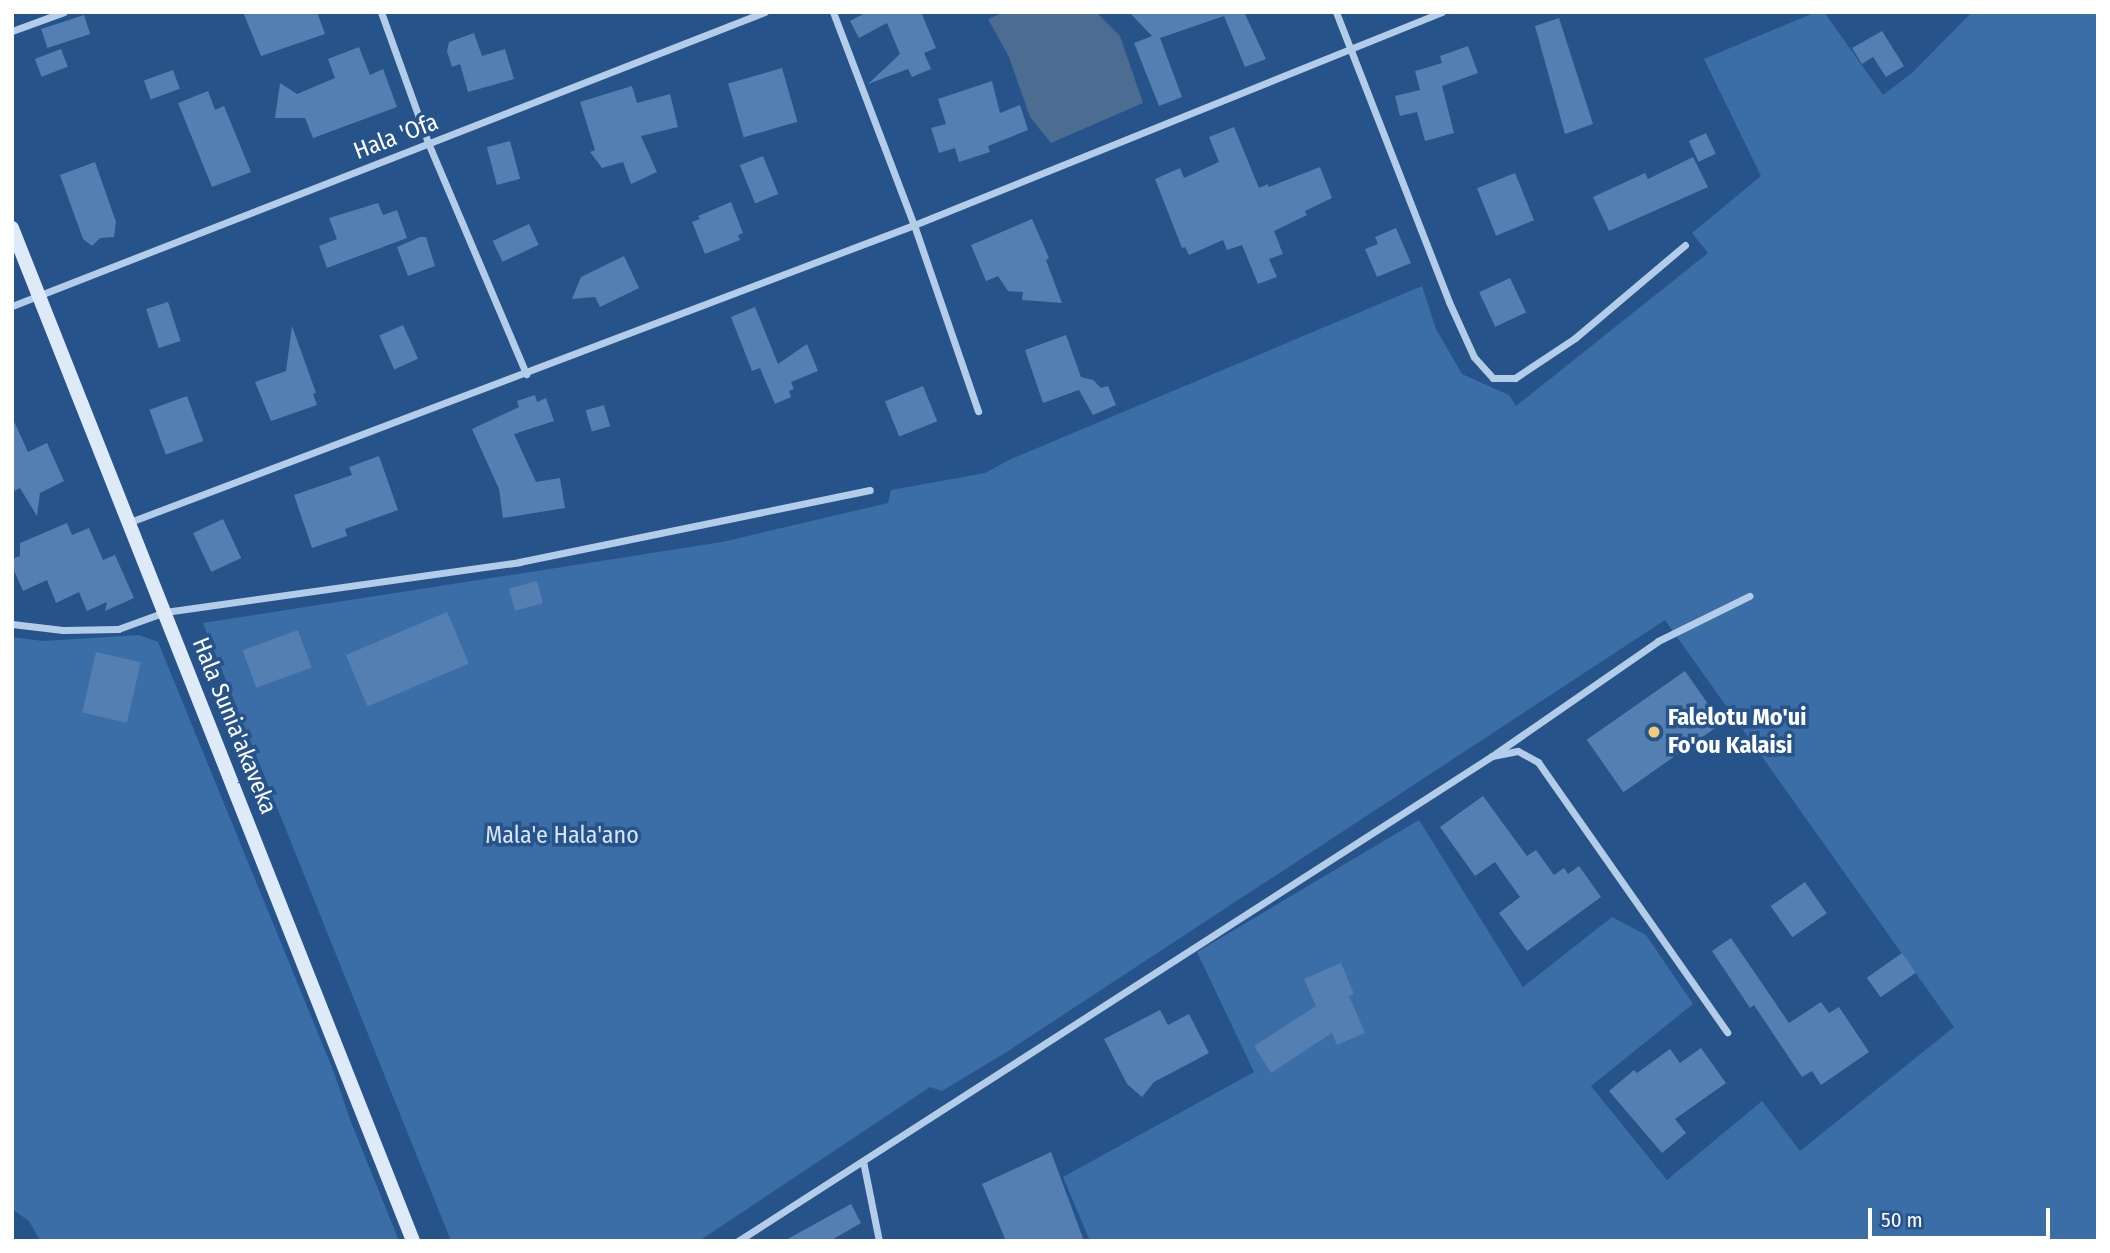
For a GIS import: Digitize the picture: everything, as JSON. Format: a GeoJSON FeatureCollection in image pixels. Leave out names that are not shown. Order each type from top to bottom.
{"type":"FeatureCollection","features":[{"type":"Feature","properties":{"kind":"street"},"geometry":{"type":"LineString","coordinates":[[12,31],[64,12]]}},
{"type":"Feature","properties":{"kind":"street"},"geometry":{"type":"LineString","coordinates":[[381,12],[429,145],[526,374]]}},
{"type":"Feature","properties":{"kind":"street","name":"Hala 'Ofa"},"geometry":{"type":"LineString","coordinates":[[12,306],[765,12]]}},
{"type":"Feature","properties":{"kind":"street"},"geometry":{"type":"LineString","coordinates":[[833,12],[914,225],[978,411]]}},
{"type":"Feature","properties":{"kind":"street"},"geometry":{"type":"LineString","coordinates":[[1336,12],[1449,302],[1474,357],[1493,377],[1515,378],[1575,338],[1685,245]]}},
{"type":"Feature","properties":{"kind":"street"},"geometry":{"type":"LineString","coordinates":[[130,522],[914,225],[1442,12]]}},
{"type":"Feature","properties":{"kind":"street","name":"Hala Sunia'akaveka"},"geometry":{"type":"LineString","coordinates":[[12,228],[413,1241]]}},
{"type":"Feature","properties":{"kind":"street"},"geometry":{"type":"LineString","coordinates":[[12,624],[63,631],[118,628],[164,612],[519,562],[870,490]]}},
{"type":"Feature","properties":{"kind":"street"},"geometry":{"type":"LineString","coordinates":[[738,1241],[1492,756],[1658,641],[1749,596]]}},
{"type":"Feature","properties":{"kind":"street"},"geometry":{"type":"LineString","coordinates":[[1492,756],[1518,751],[1538,762],[1727,1032]]}},
{"type":"Feature","properties":{"kind":"street"},"geometry":{"type":"LineString","coordinates":[[863,1161],[879,1241]]}},
{"type":"Feature","properties":{"kind":"green space","name":"Mala'e Hala'ano"},"geometry":{"type":"Polygon","coordinates":[[[1816,12],[1824,12],[1883,95],[1913,72],[1972,12],[2098,12],[2098,1241],[1090,1241],[1063,1177],[1254,1072],[1197,952],[1419,820],[1523,987],[1612,917],[1646,935],[1693,1004],[1591,1086],[1667,1180],[1762,1101],[1800,1151],[1954,1027],[1665,620],[1005,1053],[942,1091],[930,1087],[699,1241],[451,1241],[203,623],[722,542],[888,503],[891,490],[985,473],[1009,460],[1422,286],[1436,329],[1462,374],[1509,395],[1516,406],[1708,253],[1692,233],[1761,176],[1704,59],[1816,12]]]}},
{"type":"Feature","properties":{"kind":"green space"},"geometry":{"type":"Polygon","coordinates":[[[139,635],[158,642],[333,1070],[399,1241],[40,1241],[29,1221],[12,1209],[12,637],[43,641],[139,635]]]}},
{"type":"Feature","properties":{"kind":"shaded area"},"geometry":{"type":"Polygon","coordinates":[[[1005,12],[1096,12],[1120,36],[1143,103],[1051,143],[1030,117],[1009,57],[988,19],[1005,12]]]}},
{"type":"Feature","properties":{"kind":"building"},"geometry":{"type":"Polygon","coordinates":[[[243,12],[317,12],[325,34],[261,56],[243,12]]]}},
{"type":"Feature","properties":{"kind":"building"},"geometry":{"type":"Polygon","coordinates":[[[867,12],[921,12],[936,48],[924,53],[931,69],[912,77],[908,69],[868,84],[900,54],[887,23],[859,38],[850,21],[867,12]]]}},
{"type":"Feature","properties":{"kind":"building"},"geometry":{"type":"Polygon","coordinates":[[[1129,12],[1244,12],[1266,59],[1245,67],[1224,16],[1160,38],[1182,97],[1159,106],[1134,43],[1152,36],[1129,12]]]}},
{"type":"Feature","properties":{"kind":"building"},"geometry":{"type":"Polygon","coordinates":[[[84,15],[90,34],[47,48],[41,29],[84,15]]]}},
{"type":"Feature","properties":{"kind":"building"},"geometry":{"type":"Polygon","coordinates":[[[1559,18],[1593,124],[1565,134],[1535,26],[1559,18]]]}},
{"type":"Feature","properties":{"kind":"building"},"geometry":{"type":"Polygon","coordinates":[[[1882,31],[1904,66],[1886,77],[1873,57],[1862,64],[1852,48],[1882,31]]]}},
{"type":"Feature","properties":{"kind":"building"},"geometry":{"type":"Polygon","coordinates":[[[474,33],[482,56],[505,49],[514,79],[468,92],[460,64],[452,67],[447,51],[449,42],[474,33]]]}},
{"type":"Feature","properties":{"kind":"building"},"geometry":{"type":"Polygon","coordinates":[[[1468,46],[1478,73],[1442,86],[1454,133],[1425,141],[1417,112],[1400,116],[1395,96],[1420,90],[1415,71],[1442,63],[1440,56],[1468,46]]]}},
{"type":"Feature","properties":{"kind":"building"},"geometry":{"type":"Polygon","coordinates":[[[359,47],[370,75],[383,69],[397,107],[313,138],[305,118],[275,118],[280,83],[297,94],[335,78],[328,59],[359,47]]]}},
{"type":"Feature","properties":{"kind":"building"},"geometry":{"type":"Polygon","coordinates":[[[61,49],[68,67],[42,77],[35,59],[61,49]]]}},
{"type":"Feature","properties":{"kind":"building"},"geometry":{"type":"Polygon","coordinates":[[[782,68],[797,122],[744,137],[728,83],[782,68]]]}},
{"type":"Feature","properties":{"kind":"building"},"geometry":{"type":"Polygon","coordinates":[[[173,70],[180,89],[151,99],[144,81],[173,70]]]}},
{"type":"Feature","properties":{"kind":"building"},"geometry":{"type":"Polygon","coordinates":[[[992,81],[1000,113],[1020,105],[1028,130],[988,146],[990,152],[959,162],[955,148],[939,153],[931,128],[946,124],[938,99],[992,81]]]}},
{"type":"Feature","properties":{"kind":"building"},"geometry":{"type":"Polygon","coordinates":[[[632,86],[637,103],[670,94],[678,127],[641,136],[657,172],[631,184],[623,162],[602,168],[590,152],[595,150],[580,102],[632,86]]]}},
{"type":"Feature","properties":{"kind":"building"},"geometry":{"type":"Polygon","coordinates":[[[208,91],[215,110],[224,106],[251,172],[212,187],[178,103],[208,91]]]}},
{"type":"Feature","properties":{"kind":"building"},"geometry":{"type":"Polygon","coordinates":[[[1234,127],[1259,188],[1268,184],[1269,187],[1320,167],[1332,198],[1305,211],[1307,215],[1274,231],[1283,254],[1269,259],[1277,277],[1258,284],[1242,245],[1227,250],[1223,240],[1189,255],[1185,247],[1182,248],[1155,179],[1180,168],[1184,178],[1219,162],[1209,137],[1234,127]]]}},
{"type":"Feature","properties":{"kind":"building"},"geometry":{"type":"Polygon","coordinates":[[[1706,133],[1716,154],[1699,162],[1689,141],[1706,133]]]}},
{"type":"Feature","properties":{"kind":"building"},"geometry":{"type":"Polygon","coordinates":[[[510,141],[520,179],[497,185],[487,147],[510,141]]]}},
{"type":"Feature","properties":{"kind":"building"},"geometry":{"type":"Polygon","coordinates":[[[763,156],[778,194],[755,203],[740,165],[763,156]]]}},
{"type":"Feature","properties":{"kind":"building"},"geometry":{"type":"Polygon","coordinates":[[[1693,157],[1708,187],[1609,231],[1593,197],[1645,173],[1648,179],[1693,157]]]}},
{"type":"Feature","properties":{"kind":"building"},"geometry":{"type":"Polygon","coordinates":[[[95,162],[116,222],[114,237],[100,238],[92,246],[83,239],[60,175],[95,162]]]}},
{"type":"Feature","properties":{"kind":"building"},"geometry":{"type":"Polygon","coordinates":[[[1515,173],[1534,220],[1496,236],[1477,188],[1515,173]]]}},
{"type":"Feature","properties":{"kind":"building"},"geometry":{"type":"Polygon","coordinates":[[[731,202],[743,233],[738,235],[740,240],[705,254],[692,222],[700,219],[698,216],[731,202]]]}},
{"type":"Feature","properties":{"kind":"building"},"geometry":{"type":"Polygon","coordinates":[[[378,203],[383,215],[397,210],[407,238],[327,268],[319,246],[337,239],[329,218],[378,203]]]}},
{"type":"Feature","properties":{"kind":"building"},"geometry":{"type":"Polygon","coordinates":[[[1032,219],[1049,258],[1046,260],[1062,303],[1022,300],[1023,292],[1008,291],[998,276],[986,281],[971,245],[1032,219]]]}},
{"type":"Feature","properties":{"kind":"building"},"geometry":{"type":"Polygon","coordinates":[[[529,224],[539,245],[502,262],[493,241],[529,224]]]}},
{"type":"Feature","properties":{"kind":"building"},"geometry":{"type":"Polygon","coordinates":[[[1396,228],[1411,263],[1377,277],[1365,249],[1378,244],[1375,237],[1396,228]]]}},
{"type":"Feature","properties":{"kind":"building"},"geometry":{"type":"Polygon","coordinates":[[[426,237],[435,266],[408,276],[397,247],[426,237]]]}},
{"type":"Feature","properties":{"kind":"building"},"geometry":{"type":"Polygon","coordinates":[[[624,256],[639,288],[600,307],[595,297],[572,299],[581,277],[624,256]]]}},
{"type":"Feature","properties":{"kind":"building"},"geometry":{"type":"Polygon","coordinates":[[[1510,278],[1526,312],[1495,327],[1479,292],[1510,278]]]}},
{"type":"Feature","properties":{"kind":"building"},"geometry":{"type":"Polygon","coordinates":[[[168,302],[181,341],[159,348],[146,309],[168,302]]]}},
{"type":"Feature","properties":{"kind":"building"},"geometry":{"type":"Polygon","coordinates":[[[755,307],[778,364],[807,344],[818,371],[791,382],[794,389],[789,391],[791,397],[775,404],[760,368],[752,371],[731,317],[755,307]]]}},
{"type":"Feature","properties":{"kind":"building"},"geometry":{"type":"Polygon","coordinates":[[[403,325],[418,359],[394,369],[379,336],[403,325]]]}},
{"type":"Feature","properties":{"kind":"building"},"geometry":{"type":"Polygon","coordinates":[[[292,326],[316,393],[313,394],[317,405],[271,421],[255,382],[286,371],[292,326]]]}},
{"type":"Feature","properties":{"kind":"building"},"geometry":{"type":"Polygon","coordinates":[[[1066,335],[1081,377],[1093,380],[1101,388],[1108,386],[1116,405],[1093,415],[1079,390],[1043,403],[1025,350],[1066,335]]]}},
{"type":"Feature","properties":{"kind":"building"},"geometry":{"type":"Polygon","coordinates":[[[923,386],[937,421],[899,437],[885,401],[923,386]]]}},
{"type":"Feature","properties":{"kind":"building"},"geometry":{"type":"Polygon","coordinates":[[[535,395],[537,402],[546,398],[554,421],[514,434],[536,482],[560,478],[565,508],[503,518],[499,489],[472,429],[519,407],[517,401],[535,395]]]}},
{"type":"Feature","properties":{"kind":"building"},"geometry":{"type":"Polygon","coordinates":[[[187,396],[203,441],[166,455],[149,410],[187,396]]]}},
{"type":"Feature","properties":{"kind":"building"},"geometry":{"type":"Polygon","coordinates":[[[604,405],[610,426],[592,431],[586,410],[604,405]]]}},
{"type":"Feature","properties":{"kind":"building"},"geometry":{"type":"Polygon","coordinates":[[[12,417],[28,452],[47,443],[64,481],[40,493],[37,516],[20,488],[12,492],[12,417]]]}},
{"type":"Feature","properties":{"kind":"building"},"geometry":{"type":"Polygon","coordinates":[[[379,456],[398,510],[345,529],[347,536],[312,548],[294,495],[352,475],[349,467],[379,456]]]}},
{"type":"Feature","properties":{"kind":"building"},"geometry":{"type":"Polygon","coordinates":[[[223,519],[241,558],[211,572],[193,533],[223,519]]]}},
{"type":"Feature","properties":{"kind":"building"},"geometry":{"type":"Polygon","coordinates":[[[67,523],[72,535],[89,528],[103,560],[115,555],[134,598],[105,611],[107,602],[87,611],[79,592],[56,603],[47,580],[23,591],[12,566],[12,559],[20,556],[20,543],[67,523]]]}},
{"type":"Feature","properties":{"kind":"building"},"geometry":{"type":"Polygon","coordinates":[[[537,581],[543,603],[515,611],[509,589],[537,581]]]}},
{"type":"Feature","properties":{"kind":"building"},"geometry":{"type":"Polygon","coordinates":[[[447,612],[469,664],[368,707],[346,655],[447,612]]]}},
{"type":"Feature","properties":{"kind":"building"},"geometry":{"type":"Polygon","coordinates":[[[298,630],[312,668],[256,688],[243,650],[298,630]]]}},
{"type":"Feature","properties":{"kind":"building"},"geometry":{"type":"Polygon","coordinates":[[[96,652],[141,662],[127,723],[82,712],[96,652]]]}},
{"type":"Feature","properties":{"kind":"building","name":"Falelotu Mo'ui Fo'ou Kalaisi"},"geometry":{"type":"Polygon","coordinates":[[[1685,671],[1722,723],[1623,792],[1587,740],[1685,671]]]}},
{"type":"Feature","properties":{"kind":"building"},"geometry":{"type":"Polygon","coordinates":[[[1483,796],[1527,856],[1536,850],[1554,875],[1564,868],[1568,874],[1579,866],[1601,897],[1527,951],[1499,913],[1520,897],[1495,862],[1475,876],[1440,827],[1483,796]]]}},
{"type":"Feature","properties":{"kind":"building"},"geometry":{"type":"Polygon","coordinates":[[[1805,882],[1827,913],[1792,937],[1771,906],[1805,882]]]}},
{"type":"Feature","properties":{"kind":"building"},"geometry":{"type":"Polygon","coordinates":[[[1731,938],[1789,1023],[1821,1002],[1829,1013],[1839,1007],[1869,1052],[1821,1085],[1812,1071],[1802,1077],[1754,1005],[1750,1008],[1712,951],[1731,938]]]}},
{"type":"Feature","properties":{"kind":"building"},"geometry":{"type":"Polygon","coordinates":[[[1902,953],[1916,973],[1881,997],[1867,978],[1902,953]]]}},
{"type":"Feature","properties":{"kind":"building"},"geometry":{"type":"Polygon","coordinates":[[[1341,963],[1354,994],[1349,996],[1365,1033],[1337,1045],[1332,1033],[1271,1073],[1254,1046],[1316,1006],[1304,979],[1341,963]]]}},
{"type":"Feature","properties":{"kind":"building"},"geometry":{"type":"Polygon","coordinates":[[[1160,1010],[1168,1025],[1189,1014],[1209,1053],[1154,1082],[1142,1097],[1127,1084],[1104,1039],[1160,1010]]]}},
{"type":"Feature","properties":{"kind":"building"},"geometry":{"type":"Polygon","coordinates":[[[1701,1048],[1726,1083],[1675,1119],[1686,1133],[1662,1153],[1609,1091],[1634,1070],[1637,1073],[1670,1049],[1680,1063],[1701,1048]]]}},
{"type":"Feature","properties":{"kind":"building"},"geometry":{"type":"Polygon","coordinates":[[[1051,1152],[1084,1241],[1006,1241],[982,1184],[1051,1152]]]}},
{"type":"Feature","properties":{"kind":"building"},"geometry":{"type":"Polygon","coordinates":[[[851,1204],[861,1223],[830,1241],[784,1241],[851,1204]]]}},
{"type":"Feature","properties":{"kind":"place","name":"Falelotu Mo'ui Fo'ou Kalaisi"},"geometry":{"type":"Point","coordinates":[1654,732]}}]}
